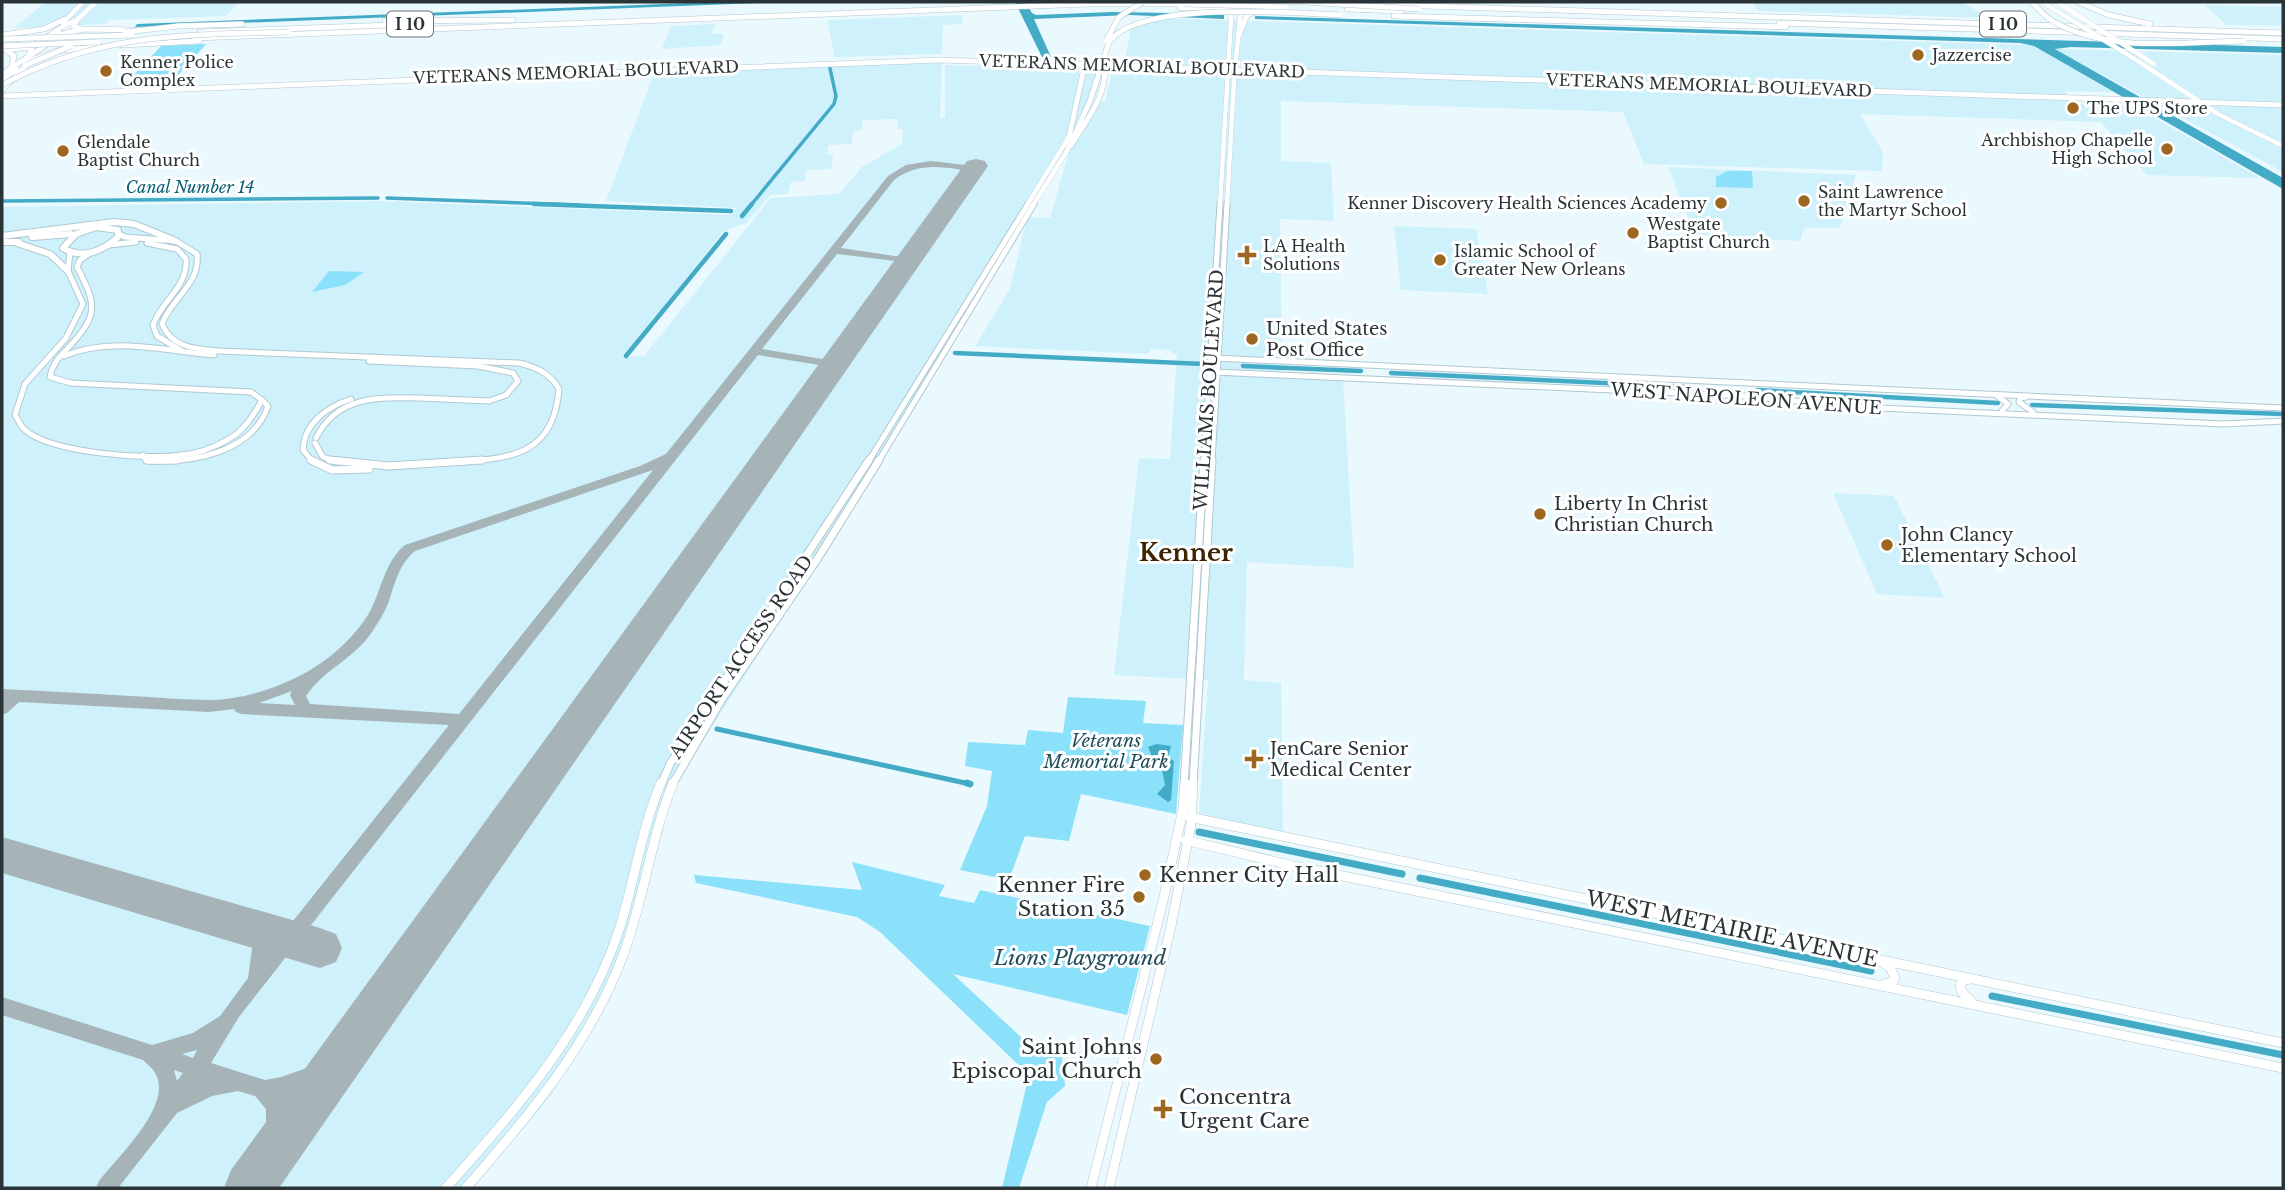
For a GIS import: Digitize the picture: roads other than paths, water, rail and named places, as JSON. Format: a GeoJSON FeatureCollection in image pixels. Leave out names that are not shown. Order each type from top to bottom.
{"type":"FeatureCollection","features":[{"type":"Feature","properties":{"kind":"highway"},"geometry":{"type":"LineString","coordinates":[[1069,137],[1087,100],[1112,25],[1125,11],[1143,2]]}},
{"type":"Feature","properties":{"kind":"highway","name":"I 10"},"geometry":{"type":"LineString","coordinates":[[1290,2],[2283,33]]}},
{"type":"Feature","properties":{"kind":"highway"},"geometry":{"type":"LineString","coordinates":[[1305,2],[1344,6],[1668,19]]}},
{"type":"Feature","properties":{"kind":"highway"},"geometry":{"type":"LineString","coordinates":[[1386,2],[1474,8]]}},
{"type":"Feature","properties":{"kind":"highway"},"geometry":{"type":"LineString","coordinates":[[1454,2],[1813,18]]}},
{"type":"Feature","properties":{"kind":"highway"},"geometry":{"type":"LineString","coordinates":[[2031,2],[2057,24],[2103,39],[2283,41]]}},
{"type":"Feature","properties":{"kind":"highway"},"geometry":{"type":"LineString","coordinates":[[2078,2],[2119,18],[2194,30]]}},
{"type":"Feature","properties":{"kind":"highway","name":"I 10"},"geometry":{"type":"LineString","coordinates":[[2,37],[200,32],[306,25],[1006,5],[1185,4],[2283,41]]}},
{"type":"Feature","properties":{"kind":"highway","name":"I 10"},"geometry":{"type":"LineString","coordinates":[[3,48],[1006,5]]}},
{"type":"Feature","properties":{"kind":"highway"},"geometry":{"type":"LineString","coordinates":[[1039,6],[1226,10],[1245,5]]}},
{"type":"Feature","properties":{"kind":"highway"},"geometry":{"type":"LineString","coordinates":[[1239,35],[1247,15],[1261,10],[1461,13]]}},
{"type":"Feature","properties":{"kind":"highway"},"geometry":{"type":"LineString","coordinates":[[1067,151],[1112,37],[1120,28],[1145,17],[1185,12],[1942,28]]}},
{"type":"Feature","properties":{"kind":"highway"},"geometry":{"type":"LineString","coordinates":[[2,37],[50,27],[65,19]]}},
{"type":"Feature","properties":{"kind":"highway"},"geometry":{"type":"LineString","coordinates":[[78,19],[73,26],[84,29]]}},
{"type":"Feature","properties":{"kind":"highway"},"geometry":{"type":"LineString","coordinates":[[2,89],[56,51],[122,32],[166,27],[306,25]]}},
{"type":"Feature","properties":{"kind":"highway"},"geometry":{"type":"LineString","coordinates":[[58,35],[84,29],[306,25]]}},
{"type":"Feature","properties":{"kind":"highway"},"geometry":{"type":"LineString","coordinates":[[2,89],[26,71],[65,55],[116,42],[166,36],[501,26]]}},
{"type":"Feature","properties":{"kind":"highway"},"geometry":{"type":"LineString","coordinates":[[35,31],[45,32],[45,36]]}},
{"type":"Feature","properties":{"kind":"highway"},"geometry":{"type":"LineString","coordinates":[[29,58],[56,51],[256,36]]}},
{"type":"Feature","properties":{"kind":"highway"},"geometry":{"type":"LineString","coordinates":[[3,48],[32,47]]}},
{"type":"Feature","properties":{"kind":"highway"},"geometry":{"type":"LineString","coordinates":[[46,47],[56,51]]}},
{"type":"Feature","properties":{"kind":"highway"},"geometry":{"type":"LineString","coordinates":[[3,48],[14,56],[12,65]]}},
{"type":"Feature","properties":{"kind":"main road"},"geometry":{"type":"LineString","coordinates":[[2,89],[12,65],[46,47],[58,35],[65,19],[83,2]]}},
{"type":"Feature","properties":{"kind":"main road"},"geometry":{"type":"LineString","coordinates":[[2,89],[29,58],[32,47],[45,36],[78,19],[96,2]]}},
{"type":"Feature","properties":{"kind":"main road"},"geometry":{"type":"LineString","coordinates":[[2042,2],[2138,61],[2173,78],[2223,117],[2283,145]]}},
{"type":"Feature","properties":{"kind":"main road"},"geometry":{"type":"LineString","coordinates":[[2057,2],[2202,100]]}},
{"type":"Feature","properties":{"kind":"main road","name":"WILLIAMS BOULEVARD"},"geometry":{"type":"LineString","coordinates":[[1091,1188],[1182,815],[1207,570],[1223,294],[1216,271],[1223,160],[1232,67],[1240,18],[1245,5]]}},
{"type":"Feature","properties":{"kind":"main road","name":"WILLIAMS BOULEVARD"},"geometry":{"type":"LineString","coordinates":[[1109,1188],[1178,895],[1192,817],[1199,704],[1192,667],[1210,371],[1226,218],[1232,8]]}},
{"type":"Feature","properties":{"kind":"main road","name":"VETERANS MEMORIAL BOULEVARD"},"geometry":{"type":"LineString","coordinates":[[2,89],[82,93],[359,81],[418,75],[898,57],[1021,58],[1124,65],[1465,73],[1670,84],[2067,93],[2240,103],[2282,102]]}},
{"type":"Feature","properties":{"kind":"main road"},"geometry":{"type":"LineString","coordinates":[[992,60],[1021,58]]}},
{"type":"Feature","properties":{"kind":"main road","name":"VETERANS MEMORIAL BOULEVARD"},"geometry":{"type":"LineString","coordinates":[[2,89],[17,91],[312,79],[460,77],[882,60],[1046,60],[1065,63],[1189,64],[1439,76],[1884,87],[2082,98],[2282,102]]}},
{"type":"Feature","properties":{"kind":"main road"},"geometry":{"type":"LineString","coordinates":[[1065,63],[1080,67],[1083,73]]}},
{"type":"Feature","properties":{"kind":"main road"},"geometry":{"type":"LineString","coordinates":[[1069,137],[1083,73],[1090,64]]}},
{"type":"Feature","properties":{"kind":"main road"},"geometry":{"type":"LineString","coordinates":[[1067,151],[1092,111],[1102,64]]}},
{"type":"Feature","properties":{"kind":"main road"},"geometry":{"type":"LineString","coordinates":[[1158,66],[1189,64]]}},
{"type":"Feature","properties":{"kind":"main road"},"geometry":{"type":"LineString","coordinates":[[608,71],[614,67]]}},
{"type":"Feature","properties":{"kind":"main road"},"geometry":{"type":"LineString","coordinates":[[622,71],[629,67]]}},
{"type":"Feature","properties":{"kind":"main road"},"geometry":{"type":"LineString","coordinates":[[1294,71],[1301,68]]}},
{"type":"Feature","properties":{"kind":"main road"},"geometry":{"type":"LineString","coordinates":[[534,74],[569,69]]}},
{"type":"Feature","properties":{"kind":"main road"},"geometry":{"type":"LineString","coordinates":[[1329,72],[1390,71]]}},
{"type":"Feature","properties":{"kind":"main road"},"geometry":{"type":"LineString","coordinates":[[460,77],[495,72]]}},
{"type":"Feature","properties":{"kind":"main road"},"geometry":{"type":"LineString","coordinates":[[1439,76],[1465,73]]}},
{"type":"Feature","properties":{"kind":"main road"},"geometry":{"type":"LineString","coordinates":[[1457,76],[1499,75]]}},
{"type":"Feature","properties":{"kind":"main road"},"geometry":{"type":"LineString","coordinates":[[1537,79],[1576,77]]}},
{"type":"Feature","properties":{"kind":"main road"},"geometry":{"type":"LineString","coordinates":[[275,85],[312,79]]}},
{"type":"Feature","properties":{"kind":"main road"},"geometry":{"type":"LineString","coordinates":[[1670,84],[1672,81],[1708,81]]}},
{"type":"Feature","properties":{"kind":"main road"},"geometry":{"type":"LineString","coordinates":[[10,83],[10,88],[17,91]]}},
{"type":"Feature","properties":{"kind":"main road"},"geometry":{"type":"LineString","coordinates":[[181,88],[216,83]]}},
{"type":"Feature","properties":{"kind":"main road"},"geometry":{"type":"LineString","coordinates":[[142,90],[166,85]]}},
{"type":"Feature","properties":{"kind":"main road"},"geometry":{"type":"LineString","coordinates":[[1774,87],[1810,88],[1815,85]]}},
{"type":"Feature","properties":{"kind":"main road"},"geometry":{"type":"LineString","coordinates":[[82,93],[116,87]]}},
{"type":"Feature","properties":{"kind":"main road"},"geometry":{"type":"LineString","coordinates":[[1847,90],[1850,87],[1884,87]]}},
{"type":"Feature","properties":{"kind":"main road"},"geometry":{"type":"LineString","coordinates":[[1866,90],[1902,88]]}},
{"type":"Feature","properties":{"kind":"main road"},"geometry":{"type":"LineString","coordinates":[[2025,96],[2064,96],[2067,93]]}},
{"type":"Feature","properties":{"kind":"main road"},"geometry":{"type":"LineString","coordinates":[[2082,98],[2100,94]]}},
{"type":"Feature","properties":{"kind":"main road","name":"AIRPORT ACCESS ROAD"},"geometry":{"type":"LineString","coordinates":[[446,1188],[520,1105],[552,1062],[579,1018],[602,974],[620,927],[648,814],[670,764],[838,511],[1069,137]]}},
{"type":"Feature","properties":{"kind":"main road","name":"AIRPORT ACCESS ROAD"},"geometry":{"type":"LineString","coordinates":[[466,1188],[557,1078],[603,1000],[623,956],[634,922],[665,800],[685,757],[836,530],[1067,151]]}},
{"type":"Feature","properties":{"kind":"main road"},"geometry":{"type":"LineString","coordinates":[[1223,160],[1228,177]]}},
{"type":"Feature","properties":{"kind":"main road"},"geometry":{"type":"LineString","coordinates":[[1220,205],[1223,208],[1222,216],[1226,218]]}},
{"type":"Feature","properties":{"kind":"main road"},"geometry":{"type":"LineString","coordinates":[[2,239],[114,222],[134,225],[176,241],[197,254],[199,266],[193,278],[166,312],[162,324],[170,338],[187,347],[219,351],[512,362],[536,368],[553,379],[559,389],[557,403],[536,443],[512,457],[345,471],[318,466],[304,453],[302,444],[307,432],[331,408],[364,397],[489,401],[509,393],[517,379],[509,372],[478,366],[209,355],[100,343],[77,349],[58,360]]}},
{"type":"Feature","properties":{"kind":"main road"},"geometry":{"type":"LineString","coordinates":[[2,239],[50,238],[102,227],[115,228],[125,237],[176,241]]}},
{"type":"Feature","properties":{"kind":"main road"},"geometry":{"type":"LineString","coordinates":[[14,242],[64,244],[78,233]]}},
{"type":"Feature","properties":{"kind":"main road"},"geometry":{"type":"LineString","coordinates":[[108,245],[120,234]]}},
{"type":"Feature","properties":{"kind":"main road"},"geometry":{"type":"LineString","coordinates":[[2,239],[50,254],[68,271],[82,298],[79,317],[65,341],[24,386],[15,415],[19,426],[52,443],[116,454],[143,455],[147,461],[179,462],[228,447],[244,438],[263,420],[268,406],[247,391],[114,386],[53,380],[50,371],[90,318],[92,297],[77,265],[93,251]]}},
{"type":"Feature","properties":{"kind":"main road"},"geometry":{"type":"LineString","coordinates":[[64,244],[65,251],[70,253],[93,251],[125,242],[156,243],[183,253],[188,272],[157,312],[154,330],[157,336],[174,348],[209,355]]}},
{"type":"Feature","properties":{"kind":"main road"},"geometry":{"type":"LineString","coordinates":[[68,271],[70,253]]}},
{"type":"Feature","properties":{"kind":"main road","name":"WEST NAPOLEON AVENUE"},"geometry":{"type":"LineString","coordinates":[[1211,358],[2283,408]]}},
{"type":"Feature","properties":{"kind":"main road"},"geometry":{"type":"LineString","coordinates":[[1244,373],[1232,364],[1247,359]]}},
{"type":"Feature","properties":{"kind":"main road"},"geometry":{"type":"LineString","coordinates":[[1354,378],[1368,375],[1370,372],[1359,365]]}},
{"type":"Feature","properties":{"kind":"main road"},"geometry":{"type":"LineString","coordinates":[[1390,379],[1383,371],[1397,367]]}},
{"type":"Feature","properties":{"kind":"main road","name":"WEST NAPOLEON AVENUE"},"geometry":{"type":"LineString","coordinates":[[1210,371],[1752,396],[1858,407],[2223,424],[2283,421]]}},
{"type":"Feature","properties":{"kind":"main road"},"geometry":{"type":"LineString","coordinates":[[1690,393],[1703,391],[1704,388],[1693,380]]}},
{"type":"Feature","properties":{"kind":"main road"},"geometry":{"type":"LineString","coordinates":[[1752,396],[1741,387],[1756,383]]}},
{"type":"Feature","properties":{"kind":"main road"},"geometry":{"type":"LineString","coordinates":[[1991,394],[2006,401],[2008,407],[1994,412]]}},
{"type":"Feature","properties":{"kind":"main road"},"geometry":{"type":"LineString","coordinates":[[2034,396],[2020,398],[2020,402],[2025,409],[2038,414]]}},
{"type":"Feature","properties":{"kind":"main road"},"geometry":{"type":"LineString","coordinates":[[393,397],[371,397],[345,407],[328,419],[316,440],[323,456],[343,464],[457,461]]}},
{"type":"Feature","properties":{"kind":"main road"},"geometry":{"type":"LineString","coordinates":[[1205,459],[1212,470]]}},
{"type":"Feature","properties":{"kind":"main road"},"geometry":{"type":"LineString","coordinates":[[1199,549],[1203,568],[1207,570]]}},
{"type":"Feature","properties":{"kind":"main road","name":"WEST METAIRIE AVENUE"},"geometry":{"type":"LineString","coordinates":[[1182,815],[2283,1043]]}},
{"type":"Feature","properties":{"kind":"main road"},"geometry":{"type":"LineString","coordinates":[[1179,831],[1189,842]]}},
{"type":"Feature","properties":{"kind":"main road","name":"WEST METAIRIE AVENUE"},"geometry":{"type":"LineString","coordinates":[[1189,842],[2283,1068]]}},
{"type":"Feature","properties":{"kind":"main road"},"geometry":{"type":"LineString","coordinates":[[1165,893],[1178,895]]}},
{"type":"Feature","properties":{"kind":"main road"},"geometry":{"type":"LineString","coordinates":[[1873,984],[1888,984],[1895,978],[1890,967],[1874,958]]}},
{"type":"Feature","properties":{"kind":"main road"},"geometry":{"type":"LineString","coordinates":[[1974,979],[1964,980],[1960,985],[1967,999],[1977,1006]]}},
{"type":"Feature","properties":{"kind":"waterway"},"geometry":{"type":"LineString","coordinates":[[751,205],[834,104],[836,96],[829,64]]}},
{"type":"Feature","properties":{"kind":"waterway","name":"Canal Number 14"},"geometry":{"type":"LineString","coordinates":[[2,201],[378,198]]}},
{"type":"Feature","properties":{"kind":"waterway","name":"Canal Number 14"},"geometry":{"type":"LineString","coordinates":[[387,198],[580,205]]}},
{"type":"Feature","properties":{"kind":"waterway","name":"Canal Number 14"},"geometry":{"type":"LineString","coordinates":[[534,204],[731,211]]}},
{"type":"Feature","properties":{"kind":"waterway","name":"Canal Number 14"},"geometry":{"type":"LineString","coordinates":[[742,216],[752,204]]}},
{"type":"Feature","properties":{"kind":"waterway"},"geometry":{"type":"LineString","coordinates":[[626,356],[726,234]]}},
{"type":"Feature","properties":{"kind":"waterway"},"geometry":{"type":"LineString","coordinates":[[955,353],[1204,364]]}},
{"type":"Feature","properties":{"kind":"waterway"},"geometry":{"type":"LineString","coordinates":[[1243,366],[1361,371]]}},
{"type":"Feature","properties":{"kind":"waterway"},"geometry":{"type":"LineString","coordinates":[[1391,373],[1691,387]]}},
{"type":"Feature","properties":{"kind":"waterway"},"geometry":{"type":"LineString","coordinates":[[1757,390],[1998,403]]}},
{"type":"Feature","properties":{"kind":"waterway"},"geometry":{"type":"LineString","coordinates":[[2032,405],[2283,414]]}},
{"type":"Feature","properties":{"kind":"waterway"},"geometry":{"type":"LineString","coordinates":[[717,729],[970,784],[967,783]]}},
{"type":"Feature","properties":{"kind":"waterway"},"geometry":{"type":"LineString","coordinates":[[1199,832],[1402,874]]}},
{"type":"Feature","properties":{"kind":"waterway"},"geometry":{"type":"LineString","coordinates":[[1420,878],[1871,971]]}},
{"type":"Feature","properties":{"kind":"waterway"},"geometry":{"type":"LineString","coordinates":[[1992,996],[2283,1055]]}},
{"type":"Feature","properties":{"kind":"place","name":"Jazzercise"},"geometry":{"type":"Point","coordinates":[1918,55]}},
{"type":"Feature","properties":{"kind":"place","name":"Kenner Police Complex"},"geometry":{"type":"Point","coordinates":[106,71]}},
{"type":"Feature","properties":{"kind":"place","name":"The UPS Store"},"geometry":{"type":"Point","coordinates":[2073,108]}},
{"type":"Feature","properties":{"kind":"place","name":"Archbishop Chapelle High School"},"geometry":{"type":"Point","coordinates":[2167,149]}},
{"type":"Feature","properties":{"kind":"place","name":"Glendale Baptist Church"},"geometry":{"type":"Point","coordinates":[63,151]}},
{"type":"Feature","properties":{"kind":"place","name":"Saint Lawrence the Martyr School"},"geometry":{"type":"Point","coordinates":[1804,201]}},
{"type":"Feature","properties":{"kind":"place","name":"Kenner Discovery Health Sciences Academy"},"geometry":{"type":"Point","coordinates":[1721,203]}},
{"type":"Feature","properties":{"kind":"place","name":"Westgate Baptist Church"},"geometry":{"type":"Point","coordinates":[1633,233]}},
{"type":"Feature","properties":{"kind":"place","name":"LA Health Solutions"},"geometry":{"type":"Point","coordinates":[1247,255]}},
{"type":"Feature","properties":{"kind":"place","name":"Islamic School of Greater New Orleans"},"geometry":{"type":"Point","coordinates":[1440,260]}},
{"type":"Feature","properties":{"kind":"place","name":"United States Post Office"},"geometry":{"type":"Point","coordinates":[1252,339]}},
{"type":"Feature","properties":{"kind":"place","name":"Liberty In Christ Christian Church"},"geometry":{"type":"Point","coordinates":[1540,514]}},
{"type":"Feature","properties":{"kind":"place","name":"John Clancy Elementary School"},"geometry":{"type":"Point","coordinates":[1887,545]}},
{"type":"Feature","properties":{"kind":"place","name":"JenCare Senior Medical Center"},"geometry":{"type":"Point","coordinates":[1254,759]}},
{"type":"Feature","properties":{"kind":"place","name":"Kenner City Hall"},"geometry":{"type":"Point","coordinates":[1145,875]}},
{"type":"Feature","properties":{"kind":"place","name":"Kenner Fire Station 35"},"geometry":{"type":"Point","coordinates":[1139,897]}},
{"type":"Feature","properties":{"kind":"place","name":"Saint Johns Episcopal Church"},"geometry":{"type":"Point","coordinates":[1156,1059]}},
{"type":"Feature","properties":{"kind":"place","name":"Concentra Urgent Care"},"geometry":{"type":"Point","coordinates":[1163,1109]}},
{"type":"Feature","properties":{"kind":"district","name":"Kenner"},"geometry":{"type":"Point","coordinates":[1186,552]}},
{"type":"Feature","properties":{"kind":"park label","name":"Veterans Memorial Park"},"geometry":{"type":"Point","coordinates":[1106,751]}},
{"type":"Feature","properties":{"kind":"park label","name":"Lions Playground"},"geometry":{"type":"Point","coordinates":[1080,958]}}]}
